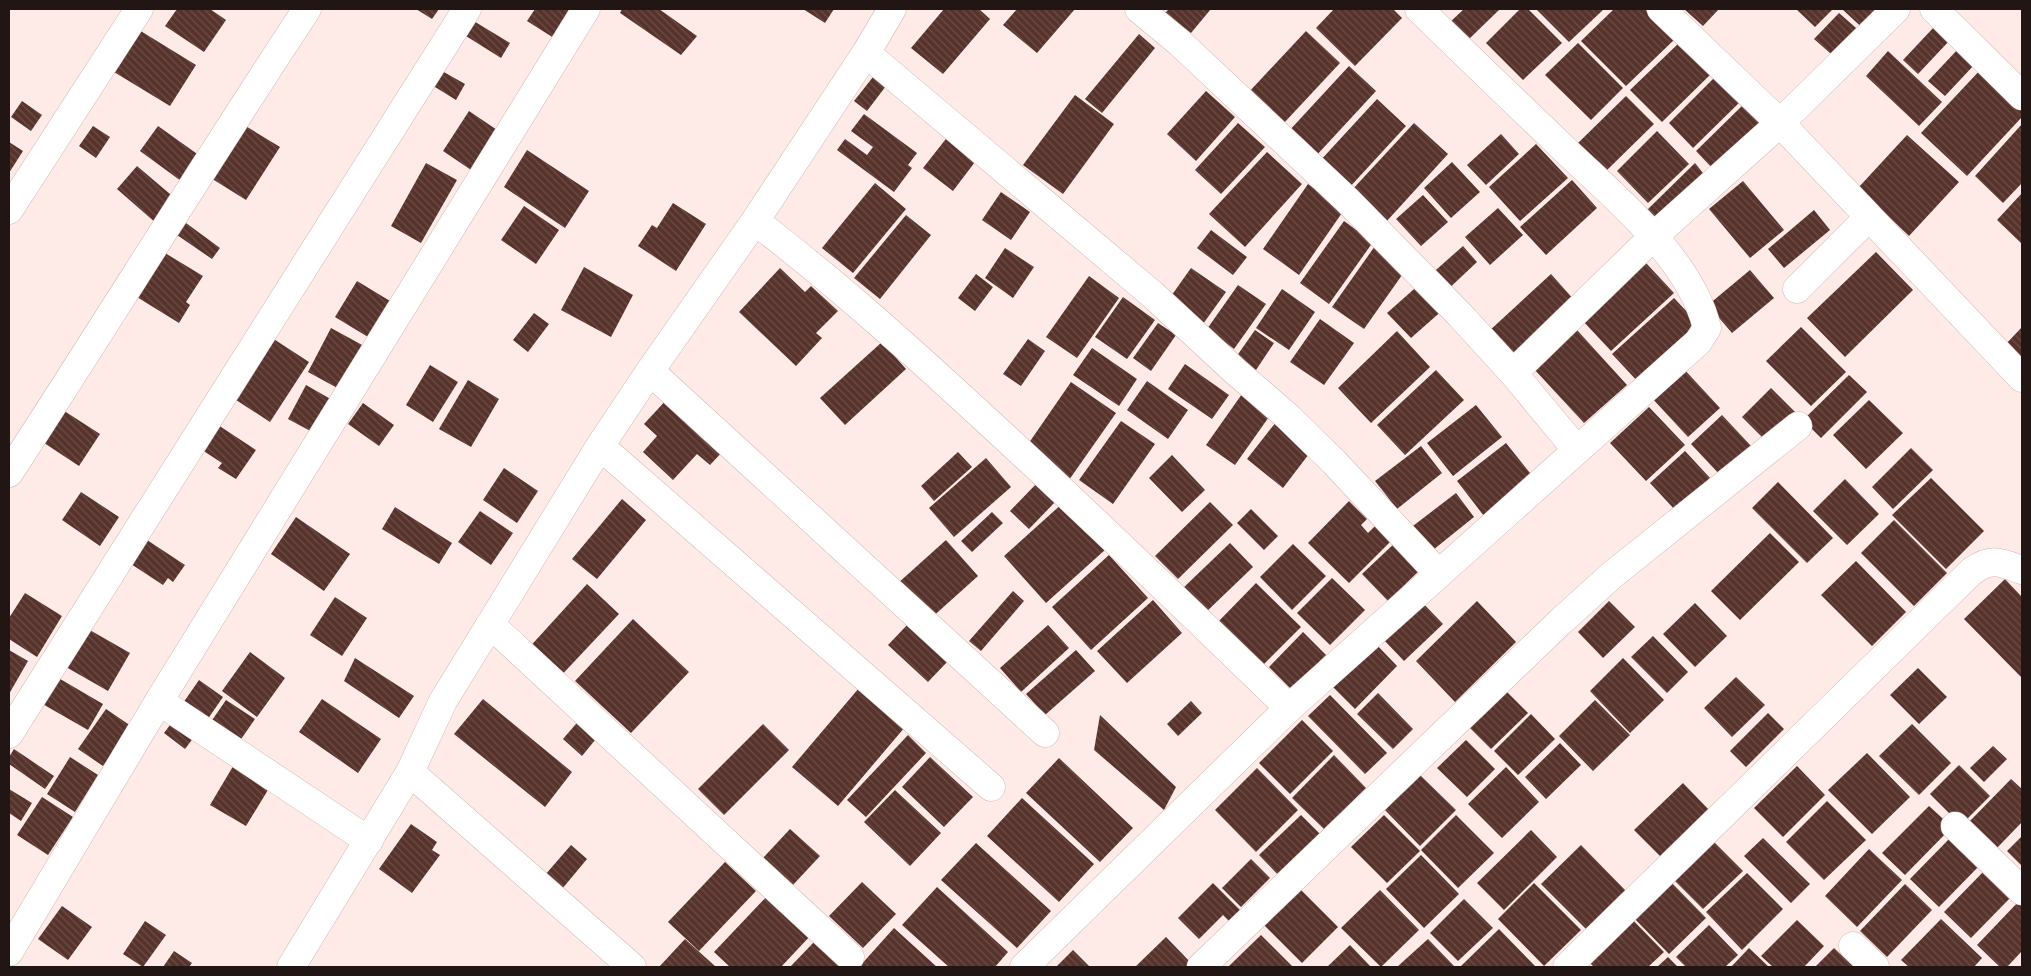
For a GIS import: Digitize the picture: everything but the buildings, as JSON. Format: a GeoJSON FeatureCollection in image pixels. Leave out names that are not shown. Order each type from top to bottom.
{"type":"FeatureCollection","features":[{"type":"Feature","properties":{"kind":"street"},"geometry":{"type":"LineString","coordinates":[[9,210],[139,9]]}},
{"type":"Feature","properties":{"kind":"street"},"geometry":{"type":"LineString","coordinates":[[9,473],[307,9]]}},
{"type":"Feature","properties":{"kind":"street"},"geometry":{"type":"LineString","coordinates":[[9,734],[467,9]]}},
{"type":"Feature","properties":{"kind":"street"},"geometry":{"type":"LineString","coordinates":[[9,952],[158,702],[586,9]]}},
{"type":"Feature","properties":{"kind":"street"},"geometry":{"type":"LineString","coordinates":[[291,967],[410,772],[443,701],[600,446],[755,221],[866,53],[892,9]]}},
{"type":"Feature","properties":{"kind":"street"},"geometry":{"type":"LineString","coordinates":[[1139,9],[1180,43],[1347,200],[1460,315],[1513,373],[1576,449]]}},
{"type":"Feature","properties":{"kind":"street"},"geometry":{"type":"LineString","coordinates":[[1024,967],[1289,708],[1576,449],[1698,342],[1707,328],[1704,313],[1693,291],[1654,236],[1419,9]]}},
{"type":"Feature","properties":{"kind":"street"},"geometry":{"type":"LineString","coordinates":[[1661,9],[1780,123],[2022,378]]}},
{"type":"Feature","properties":{"kind":"street"},"geometry":{"type":"LineString","coordinates":[[1513,373],[1654,236],[1780,123],[1896,9]]}},
{"type":"Feature","properties":{"kind":"street"},"geometry":{"type":"LineString","coordinates":[[1934,9],[2022,96]]}},
{"type":"Feature","properties":{"kind":"street"},"geometry":{"type":"LineString","coordinates":[[866,53],[1153,295],[1287,416],[1334,462],[1438,573]]}},
{"type":"Feature","properties":{"kind":"street"},"geometry":{"type":"LineString","coordinates":[[1797,289],[1869,217]]}},
{"type":"Feature","properties":{"kind":"street"},"geometry":{"type":"LineString","coordinates":[[755,221],[793,249],[934,371],[1289,708]]}},
{"type":"Feature","properties":{"kind":"street"},"geometry":{"type":"LineString","coordinates":[[650,371],[1045,733]]}},
{"type":"Feature","properties":{"kind":"street"},"geometry":{"type":"LineString","coordinates":[[1211,964],[1546,636],[1612,575],[1798,426]]}},
{"type":"Feature","properties":{"kind":"street"},"geometry":{"type":"LineString","coordinates":[[600,446],[992,787]]}},
{"type":"Feature","properties":{"kind":"street"},"geometry":{"type":"LineString","coordinates":[[1567,967],[1972,570],[1985,562],[1995,562],[2022,570]]}},
{"type":"Feature","properties":{"kind":"street"},"geometry":{"type":"LineString","coordinates":[[490,624],[850,957]]}},
{"type":"Feature","properties":{"kind":"street"},"geometry":{"type":"LineString","coordinates":[[158,702],[369,841]]}},
{"type":"Feature","properties":{"kind":"street"},"geometry":{"type":"LineString","coordinates":[[410,772],[632,967]]}},
{"type":"Feature","properties":{"kind":"street"},"geometry":{"type":"LineString","coordinates":[[1955,826],[2022,891]]}},
{"type":"Feature","properties":{"kind":"street"},"geometry":{"type":"LineString","coordinates":[[1853,946],[1875,967]]}}]}
